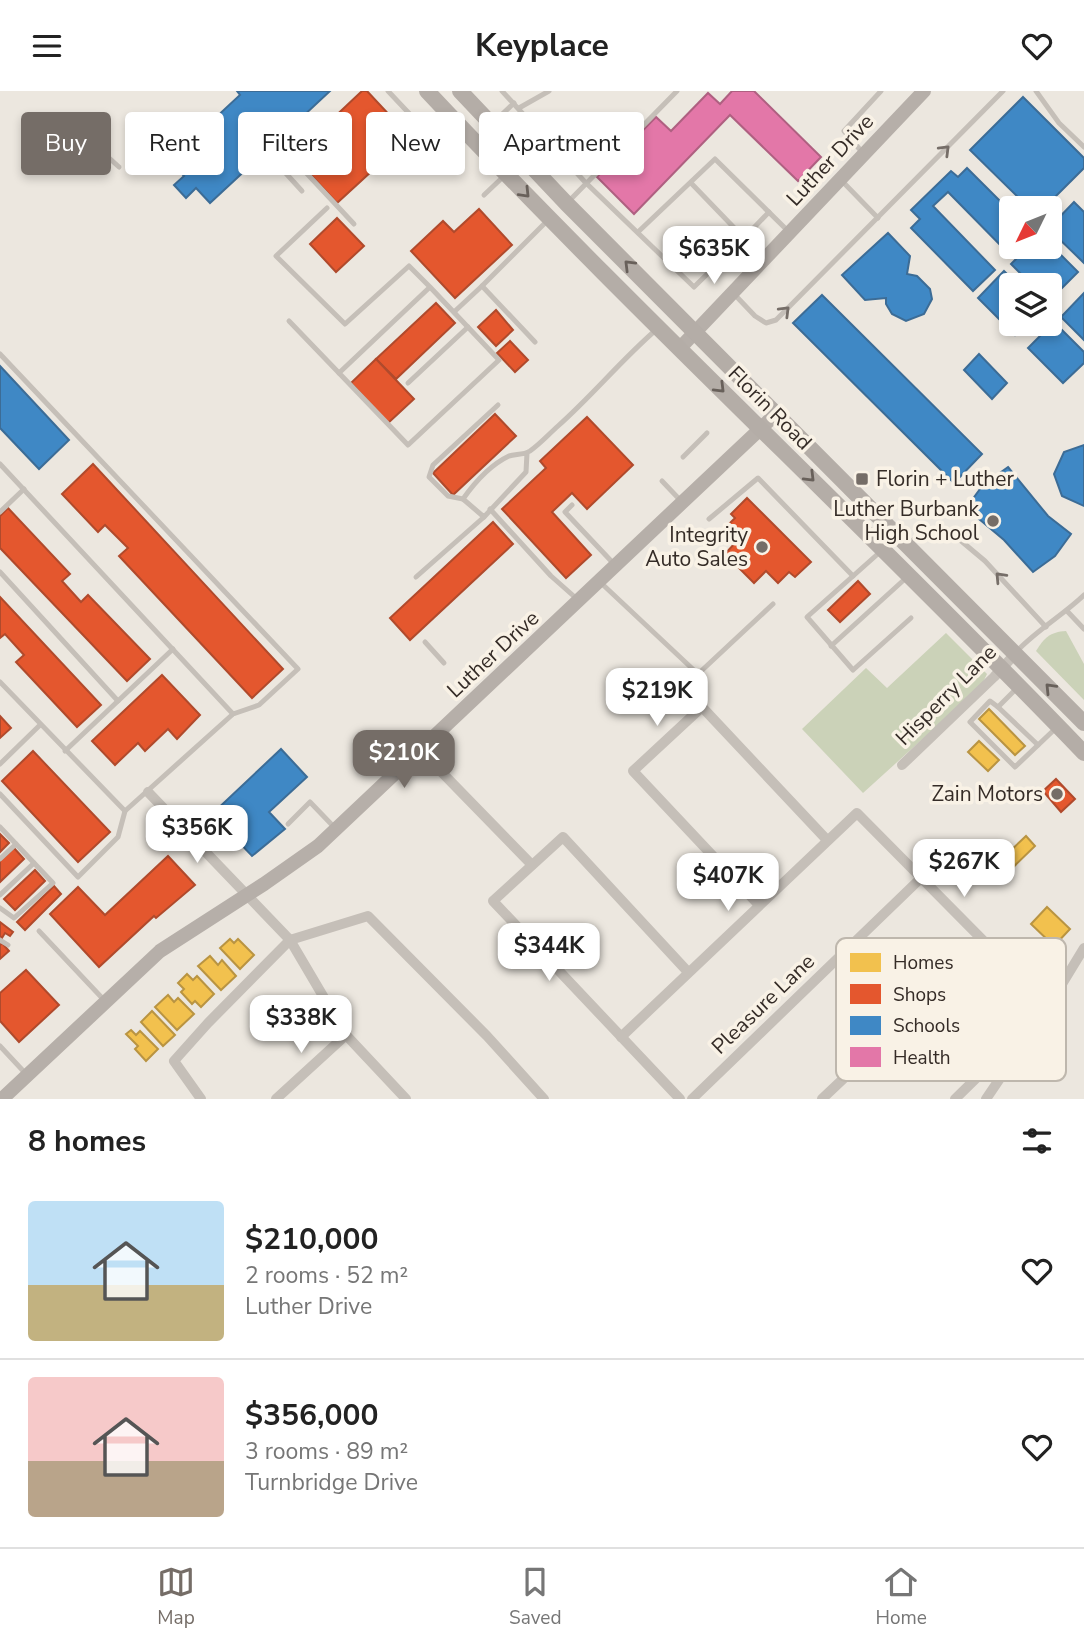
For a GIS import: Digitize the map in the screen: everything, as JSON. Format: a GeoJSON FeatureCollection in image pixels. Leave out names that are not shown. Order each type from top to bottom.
{"type":"FeatureCollection","features":[{"type":"Feature","properties":{"kind":"main road","name":"Florin Road"},"geometry":{"type":"LineString","coordinates":[[427,91],[451,129],[479,152]]}},
{"type":"Feature","properties":{"kind":"main road","name":"Florin Road"},"geometry":{"type":"LineString","coordinates":[[448,91],[458,101],[466,97],[480,112]]}},
{"type":"Feature","properties":{"kind":"main road","name":"Florin Road"},"geometry":{"type":"LineString","coordinates":[[507,175],[1084,753]]}},
{"type":"Feature","properties":{"kind":"main road","name":"Florin Road"},"geometry":{"type":"LineString","coordinates":[[540,175],[1084,723]]}},
{"type":"Feature","properties":{"kind":"street","name":"Luther Drive"},"geometry":{"type":"LineString","coordinates":[[680,348],[924,91]]}},
{"type":"Feature","properties":{"kind":"street","name":"Luther Drive"},"geometry":{"type":"LineString","coordinates":[[5,1098],[160,951],[295,864],[337,829],[777,413]]}},
{"type":"Feature","properties":{"kind":"street","name":"Hisperry Lane"},"geometry":{"type":"LineString","coordinates":[[902,765],[1016,653]]}},
{"type":"Feature","properties":{"kind":"street"},"geometry":{"type":"LineString","coordinates":[[758,904],[633,771],[702,707],[827,840]]}},
{"type":"Feature","properties":{"kind":"street"},"geometry":{"type":"LineString","coordinates":[[421,751],[532,865]]}},
{"type":"Feature","properties":{"kind":"street"},"geometry":{"type":"LineString","coordinates":[[148,792],[290,940],[346,1035],[406,1099]]}},
{"type":"Feature","properties":{"kind":"street"},"geometry":{"type":"LineString","coordinates":[[621,1037],[758,904],[857,813],[982,938]]}},
{"type":"Feature","properties":{"kind":"street"},"geometry":{"type":"LineString","coordinates":[[681,1099],[493,901],[563,837],[688,972]]}},
{"type":"Feature","properties":{"kind":"street","name":"Pleasure Lane"},"geometry":{"type":"LineString","coordinates":[[860,938],[922,879]]}},
{"type":"Feature","properties":{"kind":"street"},"geometry":{"type":"LineString","coordinates":[[201,1099],[174,1061],[208,1023],[290,940],[368,916],[487,1036],[544,1099]]}},
{"type":"Feature","properties":{"kind":"street"},"geometry":{"type":"LineString","coordinates":[[1066,978],[1084,948]]}},
{"type":"Feature","properties":{"kind":"street","name":"Pleasure Lane"},"geometry":{"type":"LineString","coordinates":[[692,1099],[836,961]]}},
{"type":"Feature","properties":{"kind":"street"},"geometry":{"type":"LineString","coordinates":[[278,1098],[346,1035]]}},
{"type":"Feature","properties":{"kind":"street"},"geometry":{"type":"LineString","coordinates":[[822,1099],[841,1081]]}},
{"type":"Feature","properties":{"kind":"street"},"geometry":{"type":"LineString","coordinates":[[954,1099],[973,1081]]}},
{"type":"Feature","properties":{"kind":"street"},"geometry":{"type":"LineString","coordinates":[[986,1099],[998,1081]]}},
{"type":"Feature","properties":{"kind":"lane"},"geometry":{"type":"LineString","coordinates":[[388,91],[408,112]]}},
{"type":"Feature","properties":{"kind":"lane"},"geometry":{"type":"LineString","coordinates":[[502,91],[585,182],[694,287],[769,212]]}},
{"type":"Feature","properties":{"kind":"lane"},"geometry":{"type":"LineString","coordinates":[[519,108],[549,91]]}},
{"type":"Feature","properties":{"kind":"lane"},"geometry":{"type":"LineString","coordinates":[[566,203],[677,91]]}},
{"type":"Feature","properties":{"kind":"lane"},"geometry":{"type":"LineString","coordinates":[[864,154],[844,131],[881,91]]}},
{"type":"Feature","properties":{"kind":"lane"},"geometry":{"type":"LineString","coordinates":[[733,292],[755,316],[766,323],[776,320],[1003,91]]}},
{"type":"Feature","properties":{"kind":"lane"},"geometry":{"type":"LineString","coordinates":[[1036,91],[1059,123],[1084,148]]}},
{"type":"Feature","properties":{"kind":"lane"},"geometry":{"type":"LineString","coordinates":[[505,112],[514,103]]}},
{"type":"Feature","properties":{"kind":"lane"},"geometry":{"type":"LineString","coordinates":[[638,232],[715,159],[790,233]]}},
{"type":"Feature","properties":{"kind":"lane"},"geometry":{"type":"LineString","coordinates":[[111,160],[119,167]]}},
{"type":"Feature","properties":{"kind":"lane"},"geometry":{"type":"LineString","coordinates":[[287,175],[302,191]]}},
{"type":"Feature","properties":{"kind":"lane"},"geometry":{"type":"LineString","coordinates":[[308,175],[354,224]]}},
{"type":"Feature","properties":{"kind":"lane"},"geometry":{"type":"LineString","coordinates":[[484,195],[505,175]]}},
{"type":"Feature","properties":{"kind":"lane"},"geometry":{"type":"LineString","coordinates":[[841,179],[878,218]]}},
{"type":"Feature","properties":{"kind":"lane"},"geometry":{"type":"LineString","coordinates":[[691,183],[744,238]]}},
{"type":"Feature","properties":{"kind":"lane"},"geometry":{"type":"LineString","coordinates":[[289,321],[408,445],[499,360],[409,266],[345,324],[276,256],[327,208]]}},
{"type":"Feature","properties":{"kind":"lane"},"geometry":{"type":"LineString","coordinates":[[454,311],[550,219]]}},
{"type":"Feature","properties":{"kind":"lane"},"geometry":{"type":"LineString","coordinates":[[482,286],[535,342]]}},
{"type":"Feature","properties":{"kind":"lane"},"geometry":{"type":"LineString","coordinates":[[339,373],[430,287]]}},
{"type":"Feature","properties":{"kind":"lane"},"geometry":{"type":"LineString","coordinates":[[408,383],[468,327]]}},
{"type":"Feature","properties":{"kind":"lane"},"geometry":{"type":"LineString","coordinates":[[463,499],[471,487],[497,462],[516,454],[527,453],[588,399],[659,327]]}},
{"type":"Feature","properties":{"kind":"lane"},"geometry":{"type":"LineString","coordinates":[[0,354],[298,669],[259,705],[233,714],[125,811],[118,837],[78,877],[0,794]]}},
{"type":"Feature","properties":{"kind":"lane"},"geometry":{"type":"LineString","coordinates":[[484,517],[463,499],[448,496],[429,477],[433,465],[498,405]]}},
{"type":"Feature","properties":{"kind":"lane"},"geometry":{"type":"LineString","coordinates":[[683,457],[707,433]]}},
{"type":"Feature","properties":{"kind":"lane"},"geometry":{"type":"LineString","coordinates":[[416,577],[484,517],[526,473],[527,453]]}},
{"type":"Feature","properties":{"kind":"lane"},"geometry":{"type":"LineString","coordinates":[[0,464],[233,714]]}},
{"type":"Feature","properties":{"kind":"lane"},"geometry":{"type":"LineString","coordinates":[[709,519],[758,478],[853,576]]}},
{"type":"Feature","properties":{"kind":"lane"},"geometry":{"type":"LineString","coordinates":[[662,481],[683,503]]}},
{"type":"Feature","properties":{"kind":"lane"},"geometry":{"type":"LineString","coordinates":[[0,512],[24,489]]}},
{"type":"Feature","properties":{"kind":"lane"},"geometry":{"type":"LineString","coordinates":[[572,505],[565,512],[616,566]]}},
{"type":"Feature","properties":{"kind":"lane"},"geometry":{"type":"LineString","coordinates":[[490,509],[551,576],[579,601]]}},
{"type":"Feature","properties":{"kind":"lane"},"geometry":{"type":"LineString","coordinates":[[907,543],[934,529],[954,535],[985,561],[1046,627]]}},
{"type":"Feature","properties":{"kind":"lane"},"geometry":{"type":"LineString","coordinates":[[883,550],[807,617],[853,670],[911,618]]}},
{"type":"Feature","properties":{"kind":"lane"},"geometry":{"type":"LineString","coordinates":[[0,572],[118,701]]}},
{"type":"Feature","properties":{"kind":"lane"},"geometry":{"type":"LineString","coordinates":[[831,646],[909,576]]}},
{"type":"Feature","properties":{"kind":"lane"},"geometry":{"type":"LineString","coordinates":[[600,582],[698,674],[773,604]]}},
{"type":"Feature","properties":{"kind":"lane"},"geometry":{"type":"LineString","coordinates":[[1016,653],[1084,595]]}},
{"type":"Feature","properties":{"kind":"lane"},"geometry":{"type":"LineString","coordinates":[[1067,611],[1084,629]]}},
{"type":"Feature","properties":{"kind":"lane"},"geometry":{"type":"LineString","coordinates":[[425,642],[444,663]]}},
{"type":"Feature","properties":{"kind":"lane"},"geometry":{"type":"LineString","coordinates":[[65,751],[173,649]]}},
{"type":"Feature","properties":{"kind":"lane"},"geometry":{"type":"LineString","coordinates":[[0,682],[125,811]]}},
{"type":"Feature","properties":{"kind":"lane"},"geometry":{"type":"LineString","coordinates":[[998,707],[1019,686]]}},
{"type":"Feature","properties":{"kind":"lane"},"geometry":{"type":"LineString","coordinates":[[1038,745],[990,701],[970,722],[1015,767],[1058,726]]}},
{"type":"Feature","properties":{"kind":"lane"},"geometry":{"type":"LineString","coordinates":[[0,764],[40,725]]}},
{"type":"Feature","properties":{"kind":"lane"},"geometry":{"type":"LineString","coordinates":[[288,824],[310,802],[337,829]]}},
{"type":"Feature","properties":{"kind":"lane"},"geometry":{"type":"LineString","coordinates":[[0,827],[53,883],[14,918],[0,908]]}},
{"type":"Feature","properties":{"kind":"lane"},"geometry":{"type":"LineString","coordinates":[[0,859],[16,844]]}},
{"type":"Feature","properties":{"kind":"lane"},"geometry":{"type":"LineString","coordinates":[[0,895],[34,863]]}},
{"type":"Feature","properties":{"kind":"lane"},"geometry":{"type":"LineString","coordinates":[[39,931],[105,1002]]}},
{"type":"Feature","properties":{"kind":"lane"},"geometry":{"type":"LineString","coordinates":[[0,940],[8,945]]}},
{"type":"Feature","properties":{"kind":"lane"},"geometry":{"type":"LineString","coordinates":[[0,1046],[27,1075]]}},
{"type":"Feature","properties":{"kind":"green space"},"geometry":{"type":"Polygon","coordinates":[[[1066,631],[1084,664],[1084,700],[1036,651],[1048,637],[1066,631]]]}},
{"type":"Feature","properties":{"kind":"green space"},"geometry":{"type":"Polygon","coordinates":[[[946,633],[987,674],[981,686],[863,793],[802,729],[866,668],[887,688],[946,633]]]}},
{"type":"Feature","properties":{"kind":"building: Homes"},"geometry":{"type":"Polygon","coordinates":[[[989,709],[1025,746],[1015,755],[979,719],[989,709]]]}},
{"type":"Feature","properties":{"kind":"building: Homes"},"geometry":{"type":"Polygon","coordinates":[[[979,741],[999,760],[988,771],[968,752],[979,741]]]}},
{"type":"Feature","properties":{"kind":"building: Homes"},"geometry":{"type":"Polygon","coordinates":[[[1026,836],[1035,846],[1002,878],[992,868],[1026,836]]]}},
{"type":"Feature","properties":{"kind":"building: Homes"},"geometry":{"type":"Polygon","coordinates":[[[1047,907],[1070,929],[1062,938],[1046,938],[1031,924],[1047,907]]]}},
{"type":"Feature","properties":{"kind":"building: Homes"},"geometry":{"type":"Polygon","coordinates":[[[230,939],[234,943],[238,939],[254,955],[240,969],[220,948],[230,939]]]}},
{"type":"Feature","properties":{"kind":"building: Homes"},"geometry":{"type":"Polygon","coordinates":[[[210,956],[218,965],[222,960],[236,976],[221,990],[198,966],[210,956]]]}},
{"type":"Feature","properties":{"kind":"building: Homes"},"geometry":{"type":"Polygon","coordinates":[[[187,974],[193,980],[197,976],[214,994],[201,1007],[195,1001],[192,1004],[181,992],[184,989],[178,983],[187,974]]]}},
{"type":"Feature","properties":{"kind":"building: Homes"},"geometry":{"type":"Polygon","coordinates":[[[168,995],[174,1002],[178,998],[194,1014],[177,1030],[155,1007],[168,995]]]}},
{"type":"Feature","properties":{"kind":"building: Homes"},"geometry":{"type":"Polygon","coordinates":[[[152,1011],[175,1035],[163,1046],[141,1022],[152,1011]]]}},
{"type":"Feature","properties":{"kind":"building: Homes"},"geometry":{"type":"Polygon","coordinates":[[[131,1030],[136,1035],[140,1031],[158,1049],[146,1061],[135,1049],[138,1046],[126,1034],[131,1030]]]}},
{"type":"Feature","properties":{"kind":"building: Shops"},"geometry":{"type":"Polygon","coordinates":[[[362,91],[367,91],[387,112],[366,112],[368,175],[337,203],[311,175],[352,175],[352,112],[340,112],[362,91]]]}},
{"type":"Feature","properties":{"kind":"building: Shops"},"geometry":{"type":"Polygon","coordinates":[[[479,209],[512,245],[455,298],[411,251],[443,221],[454,232],[479,209]]]}},
{"type":"Feature","properties":{"kind":"building: Shops"},"geometry":{"type":"Polygon","coordinates":[[[337,218],[364,246],[336,272],[310,244],[337,218]]]}},
{"type":"Feature","properties":{"kind":"building: Shops"},"geometry":{"type":"Polygon","coordinates":[[[436,303],[455,323],[396,379],[376,359],[436,303]]]}},
{"type":"Feature","properties":{"kind":"building: Shops"},"geometry":{"type":"Polygon","coordinates":[[[496,310],[513,330],[496,346],[478,327],[496,310]]]}},
{"type":"Feature","properties":{"kind":"building: Shops"},"geometry":{"type":"Polygon","coordinates":[[[510,341],[528,360],[515,372],[497,353],[510,341]]]}},
{"type":"Feature","properties":{"kind":"building: Shops"},"geometry":{"type":"Polygon","coordinates":[[[376,359],[414,399],[388,423],[351,383],[376,359]]]}},
{"type":"Feature","properties":{"kind":"building: Shops"},"geometry":{"type":"Polygon","coordinates":[[[495,414],[516,436],[453,495],[433,473],[495,414]]]}},
{"type":"Feature","properties":{"kind":"building: Shops"},"geometry":{"type":"Polygon","coordinates":[[[587,417],[633,465],[587,509],[572,493],[552,512],[591,555],[566,578],[502,509],[546,468],[540,461],[587,417]]]}},
{"type":"Feature","properties":{"kind":"building: Shops"},"geometry":{"type":"Polygon","coordinates":[[[93,464],[283,669],[252,698],[119,556],[128,548],[105,525],[98,532],[62,494],[93,464]]]}},
{"type":"Feature","properties":{"kind":"building: Shops"},"geometry":{"type":"Polygon","coordinates":[[[747,498],[811,562],[795,577],[789,572],[778,583],[766,571],[754,583],[725,554],[736,542],[724,529],[735,518],[731,514],[747,498]]]}},
{"type":"Feature","properties":{"kind":"building: Shops"},"geometry":{"type":"Polygon","coordinates":[[[8,508],[70,574],[62,581],[81,602],[88,595],[150,659],[127,681],[0,548],[0,516],[8,508]]]}},
{"type":"Feature","properties":{"kind":"building: Shops"},"geometry":{"type":"Polygon","coordinates":[[[493,522],[513,544],[410,640],[390,618],[493,522]]]}},
{"type":"Feature","properties":{"kind":"building: Shops"},"geometry":{"type":"Polygon","coordinates":[[[858,581],[870,594],[840,622],[828,610],[858,581]]]}},
{"type":"Feature","properties":{"kind":"building: Shops"},"geometry":{"type":"Polygon","coordinates":[[[0,597],[101,705],[77,727],[16,662],[24,655],[5,634],[0,638],[0,597]]]}},
{"type":"Feature","properties":{"kind":"building: Shops"},"geometry":{"type":"Polygon","coordinates":[[[162,675],[200,715],[177,739],[168,729],[145,751],[138,743],[115,765],[92,741],[162,675]]]}},
{"type":"Feature","properties":{"kind":"building: Shops"},"geometry":{"type":"Polygon","coordinates":[[[0,716],[11,728],[0,738],[0,716]]]}},
{"type":"Feature","properties":{"kind":"building: Shops"},"geometry":{"type":"Polygon","coordinates":[[[33,751],[110,832],[78,862],[2,781],[33,751]]]}},
{"type":"Feature","properties":{"kind":"building: Shops"},"geometry":{"type":"Polygon","coordinates":[[[1056,779],[1075,799],[1061,812],[1043,791],[1056,779]]]}},
{"type":"Feature","properties":{"kind":"building: Shops"},"geometry":{"type":"Polygon","coordinates":[[[0,834],[9,843],[0,852],[0,834]]]}},
{"type":"Feature","properties":{"kind":"building: Shops"},"geometry":{"type":"Polygon","coordinates":[[[14,848],[24,859],[0,882],[0,861],[14,848]]]}},
{"type":"Feature","properties":{"kind":"building: Shops"},"geometry":{"type":"Polygon","coordinates":[[[168,856],[195,885],[156,918],[154,916],[99,967],[50,914],[78,887],[105,915],[168,856]]]}},
{"type":"Feature","properties":{"kind":"building: Shops"},"geometry":{"type":"Polygon","coordinates":[[[35,870],[45,881],[15,910],[4,899],[35,870]]]}},
{"type":"Feature","properties":{"kind":"building: Shops"},"geometry":{"type":"Polygon","coordinates":[[[54,886],[61,894],[25,930],[17,922],[54,886]]]}},
{"type":"Feature","properties":{"kind":"building: Shops"},"geometry":{"type":"Polygon","coordinates":[[[0,922],[13,932],[10,936],[5,933],[2,938],[0,936],[0,922]]]}},
{"type":"Feature","properties":{"kind":"building: Shops"},"geometry":{"type":"Polygon","coordinates":[[[2,943],[9,951],[0,959],[0,945],[2,943]]]}},
{"type":"Feature","properties":{"kind":"building: Shops"},"geometry":{"type":"Polygon","coordinates":[[[26,970],[59,1005],[19,1042],[0,1021],[0,993],[26,970]]]}},
{"type":"Feature","properties":{"kind":"building: Schools"},"geometry":{"type":"Polygon","coordinates":[[[237,91],[330,91],[308,112],[238,112],[238,175],[240,175],[210,203],[196,188],[186,198],[174,185],[183,175],[224,175],[224,112],[222,112],[240,95],[237,91]]]}},
{"type":"Feature","properties":{"kind":"building: Schools"},"geometry":{"type":"Polygon","coordinates":[[[1023,97],[1084,158],[1084,168],[1056,196],[1017,196],[970,150],[1023,97]]]}},
{"type":"Feature","properties":{"kind":"building: Schools"},"geometry":{"type":"Polygon","coordinates":[[[967,168],[999,200],[999,244],[948,192],[933,206],[995,270],[973,291],[911,228],[920,219],[911,210],[951,171],[958,177],[967,168]]]}},
{"type":"Feature","properties":{"kind":"building: Schools"},"geometry":{"type":"Polygon","coordinates":[[[1074,202],[1084,212],[1084,263],[1062,242],[1062,214],[1074,202]]]}},
{"type":"Feature","properties":{"kind":"building: Schools"},"geometry":{"type":"Polygon","coordinates":[[[888,233],[910,256],[907,274],[917,276],[930,289],[932,299],[924,314],[906,321],[892,314],[886,304],[886,298],[865,300],[842,275],[888,233]]]}},
{"type":"Feature","properties":{"kind":"building: Schools"},"geometry":{"type":"Polygon","coordinates":[[[1062,256],[1078,272],[1062,288],[1062,273],[1020,273],[1011,264],[1016,259],[1062,259],[1062,256]]]}},
{"type":"Feature","properties":{"kind":"building: Schools"},"geometry":{"type":"Polygon","coordinates":[[[999,276],[999,319],[978,298],[999,276]]]}},
{"type":"Feature","properties":{"kind":"building: Schools"},"geometry":{"type":"Polygon","coordinates":[[[1084,293],[1084,340],[1062,318],[1084,293]]]}},
{"type":"Feature","properties":{"kind":"building: Schools"},"geometry":{"type":"Polygon","coordinates":[[[822,295],[982,454],[954,483],[793,323],[822,295]]]}},
{"type":"Feature","properties":{"kind":"building: Schools"},"geometry":{"type":"Polygon","coordinates":[[[1062,330],[1084,352],[1084,363],[1063,383],[1028,348],[1040,336],[1062,336],[1062,330]]]}},
{"type":"Feature","properties":{"kind":"building: Schools"},"geometry":{"type":"Polygon","coordinates":[[[979,354],[1007,383],[992,399],[964,370],[979,354]]]}},
{"type":"Feature","properties":{"kind":"building: Schools"},"geometry":{"type":"Polygon","coordinates":[[[0,366],[69,440],[39,469],[0,428],[0,366]]]}},
{"type":"Feature","properties":{"kind":"building: Schools"},"geometry":{"type":"Polygon","coordinates":[[[1084,445],[1084,506],[1062,496],[1054,474],[1064,452],[1084,445]]]}},
{"type":"Feature","properties":{"kind":"building: Schools"},"geometry":{"type":"Polygon","coordinates":[[[1008,467],[1048,516],[1071,534],[1055,556],[1033,572],[1004,540],[966,508],[983,485],[1008,467]]]}},
{"type":"Feature","properties":{"kind":"building: Schools"},"geometry":{"type":"Polygon","coordinates":[[[281,749],[307,777],[269,812],[285,829],[252,856],[212,814],[281,749]]]}},
{"type":"Feature","properties":{"kind":"building: Health"},"geometry":{"type":"Polygon","coordinates":[[[732,91],[754,91],[821,157],[798,181],[730,115],[634,214],[597,177],[644,175],[644,129],[656,117],[671,131],[708,93],[720,104],[732,91]]]}},
{"type":"Feature","properties":{"kind":"place","name":"Florin + Luther"},"geometry":{"type":"Point","coordinates":[862,479]}},
{"type":"Feature","properties":{"kind":"place","name":"Luther Burbank High School"},"geometry":{"type":"Point","coordinates":[993,521]}},
{"type":"Feature","properties":{"kind":"place","name":"Integrity Auto Sales"},"geometry":{"type":"Point","coordinates":[762,547]}},
{"type":"Feature","properties":{"kind":"place","name":"Zain Motors"},"geometry":{"type":"Point","coordinates":[1057,794]}}]}
